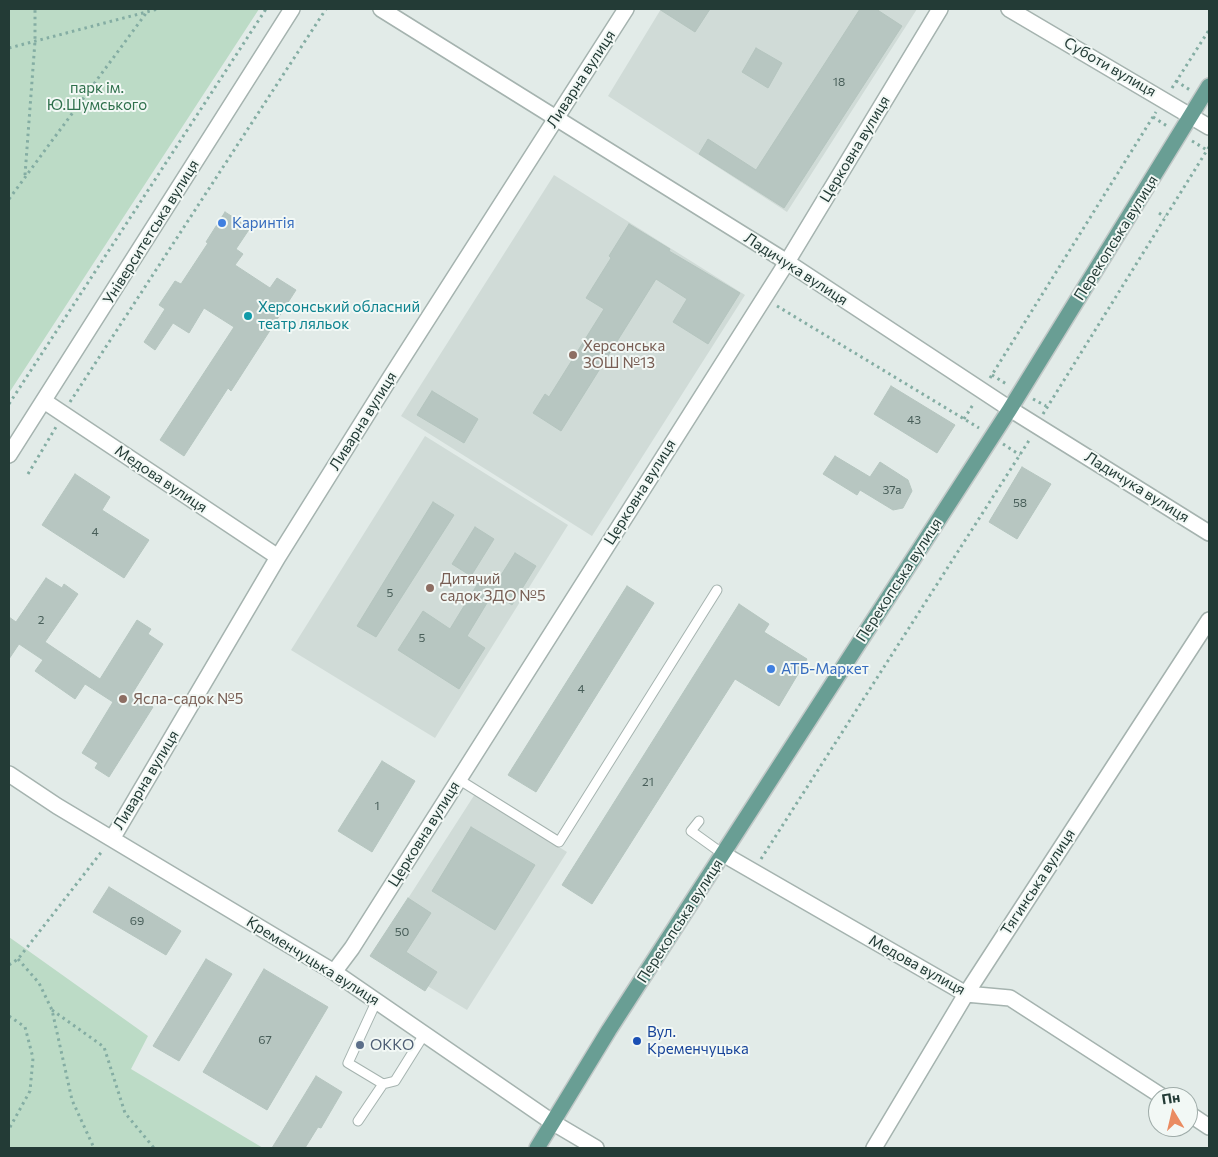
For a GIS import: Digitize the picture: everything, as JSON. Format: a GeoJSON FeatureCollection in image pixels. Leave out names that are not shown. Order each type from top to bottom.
{"type":"FeatureCollection","features":[{"type":"Feature","properties":{"kind":"main road","name":"Перекопська вулиця"},"geometry":{"type":"LineString","coordinates":[[536,1148],[1010,409],[1209,86]]}},
{"type":"Feature","properties":{"kind":"street","name":"Університетська вулиця"},"geometry":{"type":"LineString","coordinates":[[9,455],[292,9]]}},
{"type":"Feature","properties":{"kind":"street","name":"Ладичука вулиця"},"geometry":{"type":"LineString","coordinates":[[381,9],[786,262],[1010,409],[1209,533]]}},
{"type":"Feature","properties":{"kind":"street","name":"Ливарна вулиця"},"geometry":{"type":"LineString","coordinates":[[112,839],[278,557],[626,9]]}},
{"type":"Feature","properties":{"kind":"street","name":"Церковна вулиця"},"geometry":{"type":"LineString","coordinates":[[334,972],[352,948],[764,298],[940,9]]}},
{"type":"Feature","properties":{"kind":"street","name":"Суботи вулиця"},"geometry":{"type":"LineString","coordinates":[[1009,9],[1165,99],[1209,127]]}},
{"type":"Feature","properties":{"kind":"street","name":"Медова вулиця"},"geometry":{"type":"LineString","coordinates":[[44,401],[278,557]]}},
{"type":"Feature","properties":{"kind":"street","name":"Тягинська вулиця"},"geometry":{"type":"LineString","coordinates":[[874,1148],[966,994],[1209,620]]}},
{"type":"Feature","properties":{"kind":"street","name":"Кременчуцька вулиця"},"geometry":{"type":"LineString","coordinates":[[9,774],[16,786],[112,839],[334,972],[552,1122],[596,1148]]}},
{"type":"Feature","properties":{"kind":"street","name":"Медова вулиця"},"geometry":{"type":"LineString","coordinates":[[723,854],[966,994],[1010,998],[1148,1087]]}},
{"type":"Feature","properties":{"kind":"street"},"geometry":{"type":"LineString","coordinates":[[1198,1119],[1209,1126]]}},
{"type":"Feature","properties":{"kind":"lane"},"geometry":{"type":"LineString","coordinates":[[458,779],[559,842],[717,590]]}},
{"type":"Feature","properties":{"kind":"lane"},"geometry":{"type":"LineString","coordinates":[[699,821],[692,831],[723,854]]}},
{"type":"Feature","properties":{"kind":"lane"},"geometry":{"type":"LineString","coordinates":[[377,1000],[348,1063],[383,1084]]}},
{"type":"Feature","properties":{"kind":"lane"},"geometry":{"type":"LineString","coordinates":[[358,1121],[383,1084],[395,1081],[425,1033]]}},
{"type":"Feature","properties":{"kind":"path"},"geometry":{"type":"LineString","coordinates":[[25,177],[35,41],[35,9]]}},
{"type":"Feature","properties":{"kind":"path"},"geometry":{"type":"LineString","coordinates":[[9,48],[158,9]]}},
{"type":"Feature","properties":{"kind":"path"},"geometry":{"type":"LineString","coordinates":[[9,404],[266,9]]}},
{"type":"Feature","properties":{"kind":"path"},"geometry":{"type":"LineString","coordinates":[[28,474],[73,396],[326,9]]}},
{"type":"Feature","properties":{"kind":"path"},"geometry":{"type":"LineString","coordinates":[[9,199],[147,12]]}},
{"type":"Feature","properties":{"kind":"path"},"geometry":{"type":"LineString","coordinates":[[964,419],[1209,30]]}},
{"type":"Feature","properties":{"kind":"path"},"geometry":{"type":"LineString","coordinates":[[753,871],[1038,426],[1046,406],[1209,147]]}},
{"type":"Feature","properties":{"kind":"path"},"geometry":{"type":"LineString","coordinates":[[1159,213],[1165,217]]}},
{"type":"Feature","properties":{"kind":"path"},"geometry":{"type":"LineString","coordinates":[[764,298],[1020,454]]}},
{"type":"Feature","properties":{"kind":"path"},"geometry":{"type":"LineString","coordinates":[[9,965],[18,959],[112,839]]}},
{"type":"Feature","properties":{"kind":"path"},"geometry":{"type":"LineString","coordinates":[[18,959],[39,983],[52,1010],[72,1100],[94,1148]]}},
{"type":"Feature","properties":{"kind":"path"},"geometry":{"type":"LineString","coordinates":[[52,1010],[104,1046],[126,1113],[154,1148]]}},
{"type":"Feature","properties":{"kind":"path"},"geometry":{"type":"LineString","coordinates":[[9,1016],[25,1027],[33,1058],[30,1091],[9,1129]]}},
{"type":"Feature","properties":{"kind":"shaded area"},"geometry":{"type":"Polygon","coordinates":[[[661,9],[917,9],[787,212],[608,96],[661,9]]]}},
{"type":"Feature","properties":{"kind":"shaded area","name":"Херсонська ЗОШ №13"},"geometry":{"type":"Polygon","coordinates":[[[554,175],[745,295],[592,536],[401,416],[554,175]]]}},
{"type":"Feature","properties":{"kind":"shaded area","name":"Дитячий садок ЗДО №5"},"geometry":{"type":"Polygon","coordinates":[[[425,436],[568,525],[435,738],[291,650],[425,436]]]}},
{"type":"Feature","properties":{"kind":"shaded area"},"geometry":{"type":"Polygon","coordinates":[[[475,794],[567,852],[467,1010],[373,953],[475,794]]]}},
{"type":"Feature","properties":{"kind":"green space","name":"парк ім. Ю.Шумського"},"geometry":{"type":"Polygon","coordinates":[[[9,9],[259,9],[9,393],[9,9]]]}},
{"type":"Feature","properties":{"kind":"green space"},"geometry":{"type":"Polygon","coordinates":[[[9,937],[148,1036],[131,1069],[263,1148],[9,1148],[9,937]]]}},
{"type":"Feature","properties":{"kind":"building"},"geometry":{"type":"Polygon","coordinates":[[[659,9],[710,9],[695,32],[659,9]]]}},
{"type":"Feature","properties":{"kind":"building"},"geometry":{"type":"Polygon","coordinates":[[[860,9],[876,9],[902,26],[784,208],[699,154],[708,139],[756,170],[860,9]]]}},
{"type":"Feature","properties":{"kind":"building"},"geometry":{"type":"Polygon","coordinates":[[[756,48],[782,63],[768,88],[742,72],[756,48]]]}},
{"type":"Feature","properties":{"kind":"building","name":"Херсонський обласний театр ляльок"},"geometry":{"type":"Polygon","coordinates":[[[225,212],[250,228],[236,249],[243,254],[235,265],[270,288],[277,278],[296,290],[231,391],[228,388],[184,456],[160,440],[234,327],[204,308],[189,333],[173,323],[155,350],[144,342],[165,309],[159,305],[175,281],[181,284],[208,243],[206,242],[225,212]]]}},
{"type":"Feature","properties":{"kind":"building"},"geometry":{"type":"Polygon","coordinates":[[[629,224],[670,249],[669,251],[740,293],[708,344],[673,322],[687,299],[656,279],[561,431],[533,413],[545,394],[549,397],[604,309],[586,298],[611,258],[609,256],[629,224]]]}},
{"type":"Feature","properties":{"kind":"building"},"geometry":{"type":"Polygon","coordinates":[[[891,386],[955,425],[937,453],[874,414],[891,386]]]}},
{"type":"Feature","properties":{"kind":"building"},"geometry":{"type":"Polygon","coordinates":[[[432,391],[478,419],[464,443],[417,415],[432,391]]]}},
{"type":"Feature","properties":{"kind":"building"},"geometry":{"type":"Polygon","coordinates":[[[835,456],[870,477],[880,462],[908,480],[912,491],[903,508],[893,510],[860,490],[857,495],[823,474],[835,456]]]}},
{"type":"Feature","properties":{"kind":"building"},"geometry":{"type":"Polygon","coordinates":[[[1022,467],[1051,484],[1017,539],[989,522],[1022,467]]]}},
{"type":"Feature","properties":{"kind":"building"},"geometry":{"type":"Polygon","coordinates":[[[75,474],[110,497],[102,510],[149,540],[124,578],[42,525],[75,474]]]}},
{"type":"Feature","properties":{"kind":"building"},"geometry":{"type":"Polygon","coordinates":[[[433,502],[454,515],[376,637],[357,626],[433,502]]]}},
{"type":"Feature","properties":{"kind":"building"},"geometry":{"type":"Polygon","coordinates":[[[475,527],[494,539],[471,576],[452,564],[475,527]]]}},
{"type":"Feature","properties":{"kind":"building"},"geometry":{"type":"Polygon","coordinates":[[[515,553],[536,566],[512,605],[493,593],[467,636],[485,648],[459,689],[398,650],[423,611],[450,629],[483,575],[496,583],[515,553]]]}},
{"type":"Feature","properties":{"kind":"building"},"geometry":{"type":"Polygon","coordinates":[[[46,578],[62,588],[64,584],[78,594],[45,642],[100,679],[137,620],[151,629],[148,634],[163,644],[132,694],[153,707],[109,777],[95,768],[98,763],[82,753],[113,702],[85,684],[75,699],[35,671],[43,660],[19,644],[9,659],[9,617],[16,622],[46,578]]]}},
{"type":"Feature","properties":{"kind":"building"},"geometry":{"type":"Polygon","coordinates":[[[627,586],[654,603],[536,792],[508,775],[627,586]]]}},
{"type":"Feature","properties":{"kind":"building"},"geometry":{"type":"Polygon","coordinates":[[[739,604],[769,624],[764,632],[807,659],[779,706],[735,679],[592,904],[562,885],[739,604]]]}},
{"type":"Feature","properties":{"kind":"building"},"geometry":{"type":"Polygon","coordinates":[[[382,761],[415,781],[372,852],[338,831],[382,761]]]}},
{"type":"Feature","properties":{"kind":"building"},"geometry":{"type":"Polygon","coordinates":[[[471,827],[535,865],[495,930],[432,891],[471,827]]]}},
{"type":"Feature","properties":{"kind":"building"},"geometry":{"type":"Polygon","coordinates":[[[109,887],[181,931],[166,955],[93,912],[109,887]]]}},
{"type":"Feature","properties":{"kind":"building"},"geometry":{"type":"Polygon","coordinates":[[[408,898],[431,913],[406,952],[437,972],[425,991],[370,956],[408,898]]]}},
{"type":"Feature","properties":{"kind":"building"},"geometry":{"type":"Polygon","coordinates":[[[206,959],[232,974],[179,1061],[153,1046],[206,959]]]}},
{"type":"Feature","properties":{"kind":"building"},"geometry":{"type":"Polygon","coordinates":[[[264,969],[328,1007],[267,1110],[203,1072],[264,969]]]}},
{"type":"Feature","properties":{"kind":"building"},"geometry":{"type":"Polygon","coordinates":[[[316,1076],[342,1092],[321,1128],[318,1127],[305,1148],[272,1148],[316,1076]]]}},
{"type":"Feature","properties":{"kind":"place","name":"Каринтія"},"geometry":{"type":"Point","coordinates":[222,223]}},
{"type":"Feature","properties":{"kind":"place","name":"Херсонський обласний театр ляльок"},"geometry":{"type":"Point","coordinates":[248,316]}},
{"type":"Feature","properties":{"kind":"place","name":"Херсонська ЗОШ №13"},"geometry":{"type":"Point","coordinates":[573,355]}},
{"type":"Feature","properties":{"kind":"place","name":"Дитячий садок ЗДО №5"},"geometry":{"type":"Point","coordinates":[430,588]}},
{"type":"Feature","properties":{"kind":"place","name":"АТБ-Маркет"},"geometry":{"type":"Point","coordinates":[771,669]}},
{"type":"Feature","properties":{"kind":"place","name":"Ясла-садок №5"},"geometry":{"type":"Point","coordinates":[123,699]}},
{"type":"Feature","properties":{"kind":"place","name":"Вул. Кременчуцька"},"geometry":{"type":"Point","coordinates":[637,1041]}},
{"type":"Feature","properties":{"kind":"place","name":"ОККО"},"geometry":{"type":"Point","coordinates":[360,1045]}}]}
